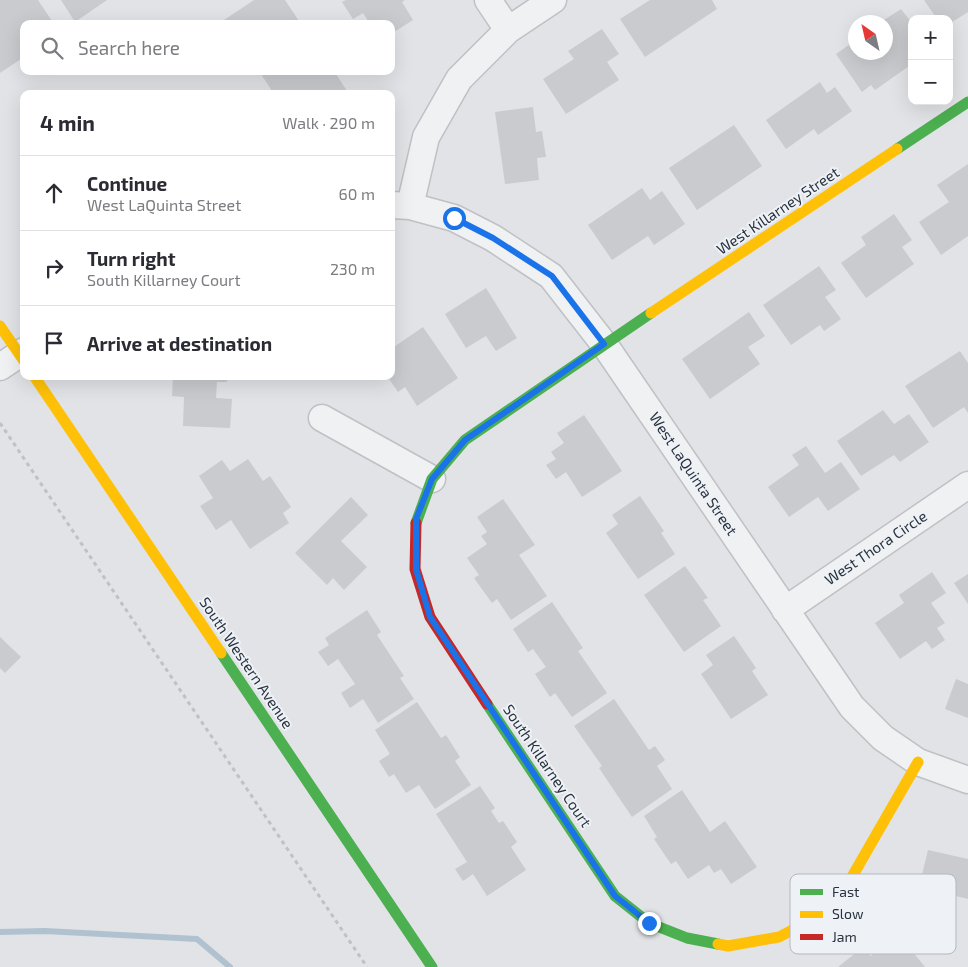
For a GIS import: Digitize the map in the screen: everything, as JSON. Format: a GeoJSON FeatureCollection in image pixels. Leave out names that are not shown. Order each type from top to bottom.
{"type":"FeatureCollection","features":[{"type":"Feature","properties":{"kind":"street"},"geometry":{"type":"LineString","coordinates":[[488,0],[508,30]]}},
{"type":"Feature","properties":{"kind":"street"},"geometry":{"type":"LineString","coordinates":[[401,206],[426,137],[459,79],[508,30],[553,0]]}},
{"type":"Feature","properties":{"kind":"street","name":"West Killarney Street"},"geometry":{"type":"LineString","coordinates":[[604,344],[968,102]]}},
{"type":"Feature","properties":{"kind":"street","name":"West LaQuinta Street"},"geometry":{"type":"LineString","coordinates":[[401,206],[454,218],[493,238],[552,276],[604,344],[852,706],[883,738],[918,762],[968,780]]}},
{"type":"Feature","properties":{"kind":"street"},"geometry":{"type":"LineString","coordinates":[[0,326],[17,358]]}},
{"type":"Feature","properties":{"kind":"street","name":"South Killarney Court"},"geometry":{"type":"LineString","coordinates":[[604,344],[465,440],[432,479],[416,519],[416,569],[430,617],[615,896],[649,923],[687,938],[728,946],[779,937],[790,931]]}},
{"type":"Feature","properties":{"kind":"street","name":"South Western Avenue"},"geometry":{"type":"LineString","coordinates":[[37,380],[432,967]]}},
{"type":"Feature","properties":{"kind":"street"},"geometry":{"type":"LineString","coordinates":[[322,418],[432,479]]}},
{"type":"Feature","properties":{"kind":"street","name":"West Thora Circle"},"geometry":{"type":"LineString","coordinates":[[785,610],[968,486]]}},
{"type":"Feature","properties":{"kind":"street","name":"South Killarney Court"},"geometry":{"type":"LineString","coordinates":[[854,874],[918,762]]}},
{"type":"Feature","properties":{"kind":"path"},"geometry":{"type":"LineString","coordinates":[[0,423],[367,967]]}},
{"type":"Feature","properties":{"kind":"building"},"geometry":{"type":"Polygon","coordinates":[[[0,0],[38,0],[51,20],[20,20],[20,60],[0,73],[0,0]]]}},
{"type":"Feature","properties":{"kind":"building"},"geometry":{"type":"Polygon","coordinates":[[[61,0],[107,0],[78,20],[74,20],[61,0]]]}},
{"type":"Feature","properties":{"kind":"building"},"geometry":{"type":"Polygon","coordinates":[[[254,0],[285,0],[298,20],[224,20],[254,0]]]}},
{"type":"Feature","properties":{"kind":"building"},"geometry":{"type":"Polygon","coordinates":[[[346,0],[405,0],[402,2],[413,20],[395,31],[395,20],[367,20],[363,13],[353,19],[342,2],[346,0]]]}},
{"type":"Feature","properties":{"kind":"building"},"geometry":{"type":"Polygon","coordinates":[[[650,0],[712,0],[717,9],[645,57],[620,19],[650,0]]]}},
{"type":"Feature","properties":{"kind":"building"},"geometry":{"type":"Polygon","coordinates":[[[924,0],[968,0],[968,12],[953,21],[953,15],[934,15],[924,0]]]}},
{"type":"Feature","properties":{"kind":"building"},"geometry":{"type":"Polygon","coordinates":[[[901,9],[908,18],[908,67],[875,90],[871,85],[862,92],[836,54],[848,46],[848,60],[893,60],[892,15],[901,9]]]}},
{"type":"Feature","properties":{"kind":"building"},"geometry":{"type":"Polygon","coordinates":[[[602,29],[619,54],[607,62],[619,80],[566,114],[543,79],[574,59],[568,51],[602,29]]]}},
{"type":"Feature","properties":{"kind":"building"},"geometry":{"type":"Polygon","coordinates":[[[262,75],[337,75],[346,90],[271,90],[262,75]]]}},
{"type":"Feature","properties":{"kind":"building"},"geometry":{"type":"Polygon","coordinates":[[[820,82],[827,93],[835,87],[852,111],[818,135],[814,129],[786,149],[766,120],[820,82]]]}},
{"type":"Feature","properties":{"kind":"building"},"geometry":{"type":"Polygon","coordinates":[[[533,107],[536,132],[542,131],[546,157],[537,158],[539,180],[505,184],[495,112],[533,107]]]}},
{"type":"Feature","properties":{"kind":"building"},"geometry":{"type":"Polygon","coordinates":[[[734,125],[762,166],[697,210],[669,168],[734,125]]]}},
{"type":"Feature","properties":{"kind":"building"},"geometry":{"type":"Polygon","coordinates":[[[968,164],[968,236],[941,255],[919,222],[949,202],[937,185],[968,164]]]}},
{"type":"Feature","properties":{"kind":"building"},"geometry":{"type":"Polygon","coordinates":[[[642,188],[650,200],[662,191],[685,224],[654,245],[648,236],[612,260],[588,225],[642,188]]]}},
{"type":"Feature","properties":{"kind":"building"},"geometry":{"type":"Polygon","coordinates":[[[894,214],[912,240],[902,247],[914,264],[866,298],[841,263],[866,245],[861,237],[894,214]]]}},
{"type":"Feature","properties":{"kind":"building"},"geometry":{"type":"Polygon","coordinates":[[[819,266],[836,290],[825,297],[841,319],[824,331],[820,325],[791,345],[763,305],[819,266]]]}},
{"type":"Feature","properties":{"kind":"building"},"geometry":{"type":"Polygon","coordinates":[[[486,288],[517,338],[496,351],[486,336],[466,348],[445,314],[486,288]]]}},
{"type":"Feature","properties":{"kind":"building"},"geometry":{"type":"Polygon","coordinates":[[[749,312],[765,336],[748,347],[760,364],[710,399],[682,359],[749,312]]]}},
{"type":"Feature","properties":{"kind":"building"},"geometry":{"type":"Polygon","coordinates":[[[423,327],[458,378],[417,406],[405,387],[398,392],[390,380],[395,380],[395,346],[423,327]]]}},
{"type":"Feature","properties":{"kind":"building"},"geometry":{"type":"Polygon","coordinates":[[[960,351],[968,363],[968,413],[964,407],[933,428],[905,386],[960,351]]]}},
{"type":"Feature","properties":{"kind":"building"},"geometry":{"type":"Polygon","coordinates":[[[173,380],[227,380],[227,382],[217,382],[216,398],[232,399],[230,428],[183,426],[184,397],[172,396],[173,380]]]}},
{"type":"Feature","properties":{"kind":"building"},"geometry":{"type":"Polygon","coordinates":[[[883,410],[894,424],[909,414],[929,442],[900,462],[894,455],[861,476],[837,441],[883,410]]]}},
{"type":"Feature","properties":{"kind":"building"},"geometry":{"type":"Polygon","coordinates":[[[584,415],[622,471],[582,497],[566,472],[556,479],[546,465],[556,459],[551,452],[564,443],[557,433],[584,415]]]}},
{"type":"Feature","properties":{"kind":"building"},"geometry":{"type":"Polygon","coordinates":[[[806,446],[825,473],[841,462],[860,489],[828,511],[818,497],[789,517],[768,487],[799,465],[792,455],[806,446]]]}},
{"type":"Feature","properties":{"kind":"building"},"geometry":{"type":"Polygon","coordinates":[[[248,459],[263,481],[270,476],[291,507],[283,513],[289,523],[250,549],[231,520],[216,530],[200,506],[213,498],[199,476],[222,460],[230,471],[248,459]]]}},
{"type":"Feature","properties":{"kind":"building"},"geometry":{"type":"Polygon","coordinates":[[[640,496],[664,531],[661,533],[675,554],[638,579],[606,533],[618,524],[612,515],[640,496]]]}},
{"type":"Feature","properties":{"kind":"building"},"geometry":{"type":"Polygon","coordinates":[[[351,497],[368,515],[341,541],[367,567],[344,590],[333,578],[327,585],[295,553],[351,497]]]}},
{"type":"Feature","properties":{"kind":"building"},"geometry":{"type":"Polygon","coordinates":[[[503,499],[535,545],[519,555],[547,596],[511,620],[497,599],[492,603],[474,578],[479,575],[467,558],[487,544],[481,536],[487,532],[477,517],[503,499]]]}},
{"type":"Feature","properties":{"kind":"building"},"geometry":{"type":"Polygon","coordinates":[[[685,566],[708,598],[703,600],[721,626],[684,652],[644,595],[685,566]]]}},
{"type":"Feature","properties":{"kind":"building"},"geometry":{"type":"Polygon","coordinates":[[[932,572],[946,593],[931,603],[945,623],[937,628],[945,640],[932,649],[926,641],[900,659],[875,623],[904,603],[899,595],[932,572]]]}},
{"type":"Feature","properties":{"kind":"building"},"geometry":{"type":"Polygon","coordinates":[[[968,574],[968,604],[954,583],[968,574]]]}},
{"type":"Feature","properties":{"kind":"building"},"geometry":{"type":"Polygon","coordinates":[[[552,602],[583,648],[578,651],[607,693],[572,717],[555,693],[550,697],[535,674],[546,667],[533,649],[528,652],[513,629],[552,602]]]}},
{"type":"Feature","properties":{"kind":"building"},"geometry":{"type":"Polygon","coordinates":[[[367,610],[381,632],[377,635],[404,676],[400,678],[414,699],[378,723],[363,699],[350,708],[341,693],[355,684],[338,659],[328,666],[318,652],[329,645],[325,638],[367,610]]]}},
{"type":"Feature","properties":{"kind":"building"},"geometry":{"type":"Polygon","coordinates":[[[734,636],[756,668],[752,671],[768,695],[731,719],[701,674],[713,665],[706,655],[734,636]]]}},
{"type":"Feature","properties":{"kind":"building"},"geometry":{"type":"Polygon","coordinates":[[[0,637],[21,657],[5,673],[0,668],[0,637]]]}},
{"type":"Feature","properties":{"kind":"building"},"geometry":{"type":"Polygon","coordinates":[[[956,679],[968,684],[968,718],[945,709],[956,679]]]}},
{"type":"Feature","properties":{"kind":"building"},"geometry":{"type":"Polygon","coordinates":[[[614,699],[649,750],[655,746],[665,760],[657,766],[672,789],[632,817],[599,768],[602,766],[574,726],[614,699]]]}},
{"type":"Feature","properties":{"kind":"building"},"geometry":{"type":"Polygon","coordinates":[[[417,702],[441,738],[446,735],[460,757],[455,761],[471,785],[435,809],[419,785],[406,793],[394,774],[389,777],[379,761],[390,754],[375,730],[417,702]]]}},
{"type":"Feature","properties":{"kind":"building"},"geometry":{"type":"Polygon","coordinates":[[[480,786],[495,808],[491,811],[499,823],[503,821],[517,842],[511,847],[526,870],[487,896],[473,874],[463,881],[455,869],[467,862],[436,814],[480,786]]]}},
{"type":"Feature","properties":{"kind":"building"},"geometry":{"type":"Polygon","coordinates":[[[682,790],[710,832],[725,821],[757,867],[731,884],[721,869],[714,873],[709,865],[688,879],[676,861],[671,864],[654,839],[657,837],[644,816],[682,790]]]}},
{"type":"Feature","properties":{"kind":"building"},"geometry":{"type":"Polygon","coordinates":[[[928,850],[968,859],[968,899],[956,896],[956,874],[922,874],[928,850]]]}},
{"type":"Feature","properties":{"kind":"building"},"geometry":{"type":"Polygon","coordinates":[[[854,954],[869,954],[871,956],[873,954],[915,954],[925,967],[838,967],[854,954]]]}},
{"type":"Feature","properties":{"kind":"waterway"},"geometry":{"type":"LineString","coordinates":[[0,932],[45,931],[197,939],[230,967]]}},
{"type":"Feature","properties":{"kind":"traffic: fast"},"geometry":{"type":"LineString","coordinates":[[897,149],[968,102]]}},
{"type":"Feature","properties":{"kind":"traffic: fast"},"geometry":{"type":"LineString","coordinates":[[416,523],[432,479],[465,440],[651,313]]}},
{"type":"Feature","properties":{"kind":"traffic: fast"},"geometry":{"type":"LineString","coordinates":[[221,653],[432,967]]}},
{"type":"Feature","properties":{"kind":"traffic: fast"},"geometry":{"type":"LineString","coordinates":[[487,704],[615,896],[649,923],[687,938],[718,944]]}},
{"type":"Feature","properties":{"kind":"traffic: slow"},"geometry":{"type":"LineString","coordinates":[[651,313],[897,149]]}},
{"type":"Feature","properties":{"kind":"traffic: slow"},"geometry":{"type":"LineString","coordinates":[[0,326],[20,355]]}},
{"type":"Feature","properties":{"kind":"traffic: slow"},"geometry":{"type":"LineString","coordinates":[[37,380],[221,653]]}},
{"type":"Feature","properties":{"kind":"traffic: slow"},"geometry":{"type":"LineString","coordinates":[[854,874],[918,762]]}},
{"type":"Feature","properties":{"kind":"traffic: slow"},"geometry":{"type":"LineString","coordinates":[[718,944],[728,946],[779,937],[790,931]]}},
{"type":"Feature","properties":{"kind":"traffic: jam"},"geometry":{"type":"LineString","coordinates":[[416,523],[415,569],[430,617],[487,704]]}},
{"type":"Feature","properties":{"kind":"route"},"geometry":{"type":"LineString","coordinates":[[454,218],[493,238],[552,276],[604,344],[465,440],[432,479],[416,519],[416,569],[430,617],[615,896],[649,923]]}}]}
